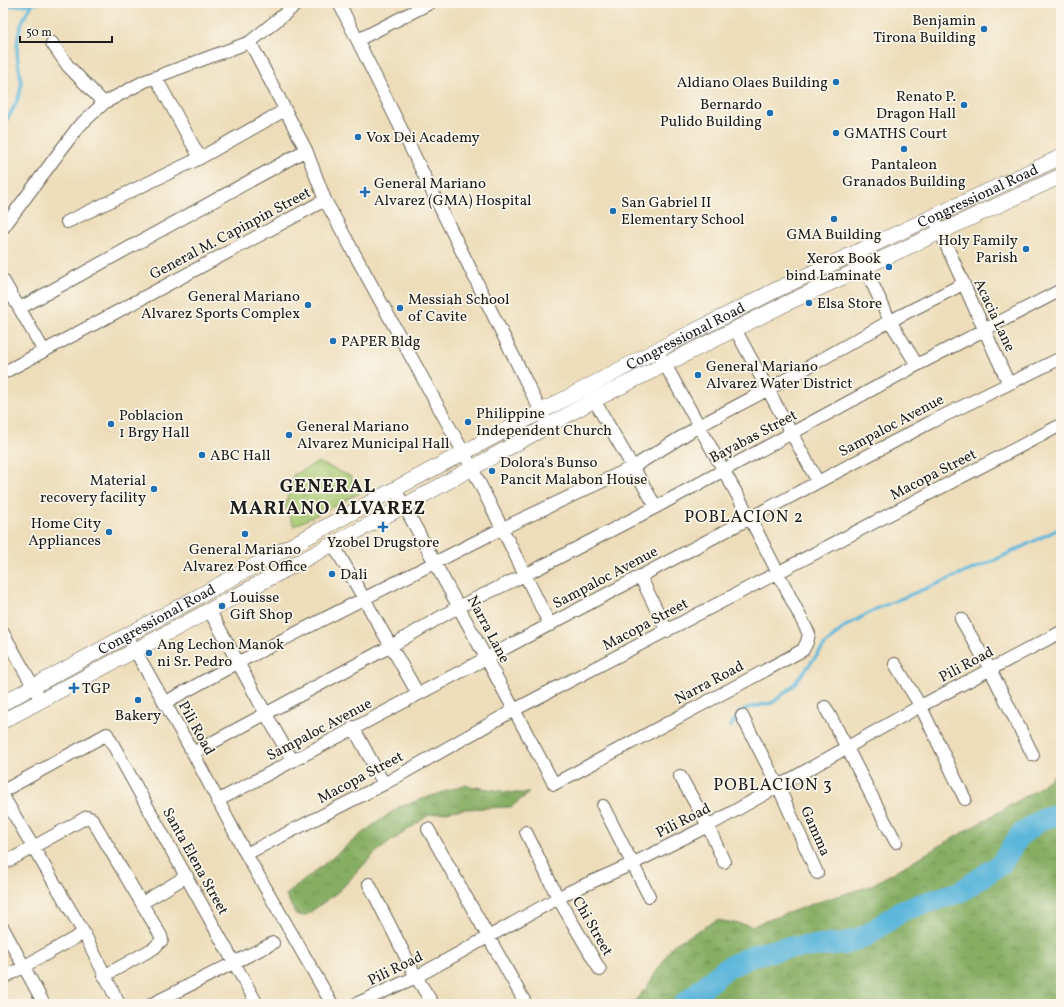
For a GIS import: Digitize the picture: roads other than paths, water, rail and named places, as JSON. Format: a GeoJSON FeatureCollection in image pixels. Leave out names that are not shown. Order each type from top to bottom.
{"type":"FeatureCollection","features":[{"type":"Feature","properties":{"kind":"main road","name":"Congressional Road"},"geometry":{"type":"LineString","coordinates":[[3,721],[472,468],[544,419],[657,350],[780,288],[934,218],[1061,157]]}},
{"type":"Feature","properties":{"kind":"main road","name":"Congressional Road"},"geometry":{"type":"LineString","coordinates":[[3,703],[395,489],[464,454],[544,419],[594,400],[864,266],[940,233],[1061,176]]}},
{"type":"Feature","properties":{"kind":"main road"},"geometry":{"type":"LineString","coordinates":[[244,572],[252,587]]}},
{"type":"Feature","properties":{"kind":"street"},"geometry":{"type":"LineString","coordinates":[[3,228],[78,127],[104,103],[145,81],[250,42],[298,3]]}},
{"type":"Feature","properties":{"kind":"street"},"geometry":{"type":"LineString","coordinates":[[339,3],[544,419]]}},
{"type":"Feature","properties":{"kind":"street"},"geometry":{"type":"LineString","coordinates":[[358,40],[430,3]]}},
{"type":"Feature","properties":{"kind":"street"},"geometry":{"type":"LineString","coordinates":[[250,42],[306,150],[325,200],[472,468],[550,625]]}},
{"type":"Feature","properties":{"kind":"street"},"geometry":{"type":"LineString","coordinates":[[52,43],[68,66],[104,103]]}},
{"type":"Feature","properties":{"kind":"street"},"geometry":{"type":"LineString","coordinates":[[156,78],[200,158]]}},
{"type":"Feature","properties":{"kind":"street"},"geometry":{"type":"LineString","coordinates":[[67,222],[200,158],[285,110]]}},
{"type":"Feature","properties":{"kind":"street"},"geometry":{"type":"LineString","coordinates":[[20,308],[306,150]]}},
{"type":"Feature","properties":{"kind":"street","name":"General M. Capinpin Street"},"geometry":{"type":"LineString","coordinates":[[3,373],[325,200]]}},
{"type":"Feature","properties":{"kind":"street","name":"Acacia Lane"},"geometry":{"type":"LineString","coordinates":[[934,218],[1008,382]]}},
{"type":"Feature","properties":{"kind":"street"},"geometry":{"type":"LineString","coordinates":[[864,266],[890,321],[917,365]]}},
{"type":"Feature","properties":{"kind":"street"},"geometry":{"type":"LineString","coordinates":[[3,280],[44,351]]}},
{"type":"Feature","properties":{"kind":"street"},"geometry":{"type":"LineString","coordinates":[[164,703],[239,662],[503,528],[633,467],[699,426],[767,390],[890,321],[963,284]]}},
{"type":"Feature","properties":{"kind":"street","name":"Bayabas Street"},"geometry":{"type":"LineString","coordinates":[[193,753],[391,646],[458,606],[526,574],[656,507],[917,365],[984,330],[1060,294]]}},
{"type":"Feature","properties":{"kind":"street"},"geometry":{"type":"LineString","coordinates":[[735,329],[818,482]]}},
{"type":"Feature","properties":{"kind":"street"},"geometry":{"type":"LineString","coordinates":[[657,350],[724,469],[777,572]]}},
{"type":"Feature","properties":{"kind":"street","name":"Sampaloc Avenue"},"geometry":{"type":"LineString","coordinates":[[217,800],[1008,382],[1061,358]]}},
{"type":"Feature","properties":{"kind":"street"},"geometry":{"type":"LineString","coordinates":[[594,400],[656,507]]}},
{"type":"Feature","properties":{"kind":"street","name":"Macopa Street"},"geometry":{"type":"LineString","coordinates":[[246,854],[384,784],[514,710],[1061,425]]}},
{"type":"Feature","properties":{"kind":"street","name":"Narra Lane"},"geometry":{"type":"LineString","coordinates":[[395,489],[554,784]]}},
{"type":"Feature","properties":{"kind":"street"},"geometry":{"type":"LineString","coordinates":[[332,544],[418,694]]}},
{"type":"Feature","properties":{"kind":"street","name":"Narra Road"},"geometry":{"type":"LineString","coordinates":[[554,784],[804,650],[808,634],[777,572]]}},
{"type":"Feature","properties":{"kind":"street"},"geometry":{"type":"LineString","coordinates":[[640,576],[667,631]]}},
{"type":"Feature","properties":{"kind":"street"},"geometry":{"type":"LineString","coordinates":[[208,610],[239,662],[264,714],[293,761]]}},
{"type":"Feature","properties":{"kind":"street"},"geometry":{"type":"LineString","coordinates":[[961,619],[990,669],[1033,755]]}},
{"type":"Feature","properties":{"kind":"street","name":"Pili Road"},"geometry":{"type":"LineString","coordinates":[[356,1004],[416,977],[558,898],[632,864],[708,826],[848,746],[1061,632]]}},
{"type":"Feature","properties":{"kind":"street"},"geometry":{"type":"LineString","coordinates":[[3,633],[41,700]]}},
{"type":"Feature","properties":{"kind":"street","name":"Pili Road"},"geometry":{"type":"LineString","coordinates":[[127,636],[193,753],[246,854],[332,1004]]}},
{"type":"Feature","properties":{"kind":"street"},"geometry":{"type":"LineString","coordinates":[[895,664],[921,706],[965,799]]}},
{"type":"Feature","properties":{"kind":"street"},"geometry":{"type":"LineString","coordinates":[[825,707],[848,746],[878,809],[896,842]]}},
{"type":"Feature","properties":{"kind":"street","name":"Gamma"},"geometry":{"type":"LineString","coordinates":[[742,716],[778,786],[817,873]]}},
{"type":"Feature","properties":{"kind":"street"},"geometry":{"type":"LineString","coordinates":[[354,727],[384,784]]}},
{"type":"Feature","properties":{"kind":"street","name":"Santa Elena Street"},"geometry":{"type":"LineString","coordinates":[[3,791],[107,734],[257,1004]]}},
{"type":"Feature","properties":{"kind":"street"},"geometry":{"type":"LineString","coordinates":[[680,776],[708,826],[724,862]]}},
{"type":"Feature","properties":{"kind":"street"},"geometry":{"type":"LineString","coordinates":[[3,796],[84,933],[119,1004]]}},
{"type":"Feature","properties":{"kind":"street"},"geometry":{"type":"LineString","coordinates":[[603,806],[650,896]]}},
{"type":"Feature","properties":{"kind":"street"},"geometry":{"type":"LineString","coordinates":[[3,864],[87,818],[92,819],[161,936],[161,943],[104,976]]}},
{"type":"Feature","properties":{"kind":"street"},"geometry":{"type":"LineString","coordinates":[[428,829],[526,1004]]}},
{"type":"Feature","properties":{"kind":"street","name":"Chi Street"},"geometry":{"type":"LineString","coordinates":[[526,832],[558,898],[600,970]]}},
{"type":"Feature","properties":{"kind":"street"},"geometry":{"type":"LineString","coordinates":[[142,903],[186,876]]}},
{"type":"Feature","properties":{"kind":"street"},"geometry":{"type":"LineString","coordinates":[[369,884],[416,977],[432,1004]]}},
{"type":"Feature","properties":{"kind":"street"},"geometry":{"type":"LineString","coordinates":[[3,928],[44,1004]]}},
{"type":"Feature","properties":{"kind":"street"},"geometry":{"type":"LineString","coordinates":[[3,978],[84,933]]}},
{"type":"Feature","properties":{"kind":"street"},"geometry":{"type":"LineString","coordinates":[[152,1004],[273,943]]}},
{"type":"Feature","properties":{"kind":"waterway"},"geometry":{"type":"LineString","coordinates":[[3,7],[39,3]]}},
{"type":"Feature","properties":{"kind":"waterway"},"geometry":{"type":"LineString","coordinates":[[3,125],[12,110],[21,89],[21,78],[17,54],[18,38],[24,17],[33,4]]}},
{"type":"Feature","properties":{"kind":"waterway"},"geometry":{"type":"LineString","coordinates":[[731,726],[740,712],[747,708],[772,703],[791,688],[825,645],[844,627],[878,608],[993,561],[1061,528]]}},
{"type":"Feature","properties":{"kind":"waterway"},"geometry":{"type":"LineString","coordinates":[[684,1004],[725,969],[754,955],[785,948],[843,944],[866,936],[903,910],[960,892],[1001,864],[1020,835],[1044,818],[1061,814]]}},
{"type":"Feature","properties":{"kind":"place","name":"Benjamin Tirona Building"},"geometry":{"type":"Point","coordinates":[984,29]}},
{"type":"Feature","properties":{"kind":"place","name":"Aldiano Olaes Building"},"geometry":{"type":"Point","coordinates":[836,82]}},
{"type":"Feature","properties":{"kind":"place","name":"Renato P. Dragon Hall"},"geometry":{"type":"Point","coordinates":[964,105]}},
{"type":"Feature","properties":{"kind":"place","name":"Bernardo Pulido Building"},"geometry":{"type":"Point","coordinates":[770,113]}},
{"type":"Feature","properties":{"kind":"place","name":"GMATHS Court"},"geometry":{"type":"Point","coordinates":[836,133]}},
{"type":"Feature","properties":{"kind":"place","name":"Vox Dei Academy"},"geometry":{"type":"Point","coordinates":[358,137]}},
{"type":"Feature","properties":{"kind":"place","name":"Pantaleon Granados Building"},"geometry":{"type":"Point","coordinates":[904,149]}},
{"type":"Feature","properties":{"kind":"place","name":"General Mariano Alvarez (GMA) Hospital"},"geometry":{"type":"Point","coordinates":[365,192]}},
{"type":"Feature","properties":{"kind":"place","name":"San Gabriel II Elementary School"},"geometry":{"type":"Point","coordinates":[613,211]}},
{"type":"Feature","properties":{"kind":"place","name":"GMA Building"},"geometry":{"type":"Point","coordinates":[834,219]}},
{"type":"Feature","properties":{"kind":"place","name":"Holy Family Parish"},"geometry":{"type":"Point","coordinates":[1026,249]}},
{"type":"Feature","properties":{"kind":"place","name":"Xerox Book bind Laminate"},"geometry":{"type":"Point","coordinates":[889,267]}},
{"type":"Feature","properties":{"kind":"place","name":"Elsa Store"},"geometry":{"type":"Point","coordinates":[809,303]}},
{"type":"Feature","properties":{"kind":"place","name":"General Mariano Alvarez Sports Complex"},"geometry":{"type":"Point","coordinates":[308,305]}},
{"type":"Feature","properties":{"kind":"place","name":"Messiah School of Cavite"},"geometry":{"type":"Point","coordinates":[400,308]}},
{"type":"Feature","properties":{"kind":"place","name":"PAPER Bldg"},"geometry":{"type":"Point","coordinates":[333,341]}},
{"type":"Feature","properties":{"kind":"place","name":"General Mariano Alvarez Water District"},"geometry":{"type":"Point","coordinates":[698,375]}},
{"type":"Feature","properties":{"kind":"place","name":"Philippine Independent Church"},"geometry":{"type":"Point","coordinates":[468,422]}},
{"type":"Feature","properties":{"kind":"place","name":"Poblacion 1 Brgy Hall"},"geometry":{"type":"Point","coordinates":[111,424]}},
{"type":"Feature","properties":{"kind":"place","name":"General Mariano Alvarez Municipal Hall"},"geometry":{"type":"Point","coordinates":[289,435]}},
{"type":"Feature","properties":{"kind":"place","name":"ABC Hall"},"geometry":{"type":"Point","coordinates":[202,455]}},
{"type":"Feature","properties":{"kind":"place","name":"Dolora's Bunso Pancit Malabon House"},"geometry":{"type":"Point","coordinates":[492,471]}},
{"type":"Feature","properties":{"kind":"place","name":"Material recovery facility"},"geometry":{"type":"Point","coordinates":[154,489]}},
{"type":"Feature","properties":{"kind":"place","name":"Yzobel Drugstore"},"geometry":{"type":"Point","coordinates":[383,527]}},
{"type":"Feature","properties":{"kind":"place","name":"Home City Appliances"},"geometry":{"type":"Point","coordinates":[109,532]}},
{"type":"Feature","properties":{"kind":"place","name":"General Mariano Alvarez Post Office"},"geometry":{"type":"Point","coordinates":[245,534]}},
{"type":"Feature","properties":{"kind":"place","name":"Dali"},"geometry":{"type":"Point","coordinates":[332,574]}},
{"type":"Feature","properties":{"kind":"place","name":"Louisse Gift Shop"},"geometry":{"type":"Point","coordinates":[222,606]}},
{"type":"Feature","properties":{"kind":"place","name":"Ang Lechon Manok ni Sr. Pedro"},"geometry":{"type":"Point","coordinates":[149,653]}},
{"type":"Feature","properties":{"kind":"place","name":"TGP"},"geometry":{"type":"Point","coordinates":[74,688]}},
{"type":"Feature","properties":{"kind":"place","name":"Bakery"},"geometry":{"type":"Point","coordinates":[138,700]}},
{"type":"Feature","properties":{"kind":"district","name":"GENERAL MARIANO ALVAREZ"},"geometry":{"type":"Point","coordinates":[328,496]}},
{"type":"Feature","properties":{"kind":"district","name":"POBLACION 2"},"geometry":{"type":"Point","coordinates":[744,516]}},
{"type":"Feature","properties":{"kind":"district","name":"POBLACION 3"},"geometry":{"type":"Point","coordinates":[773,784]}}]}
